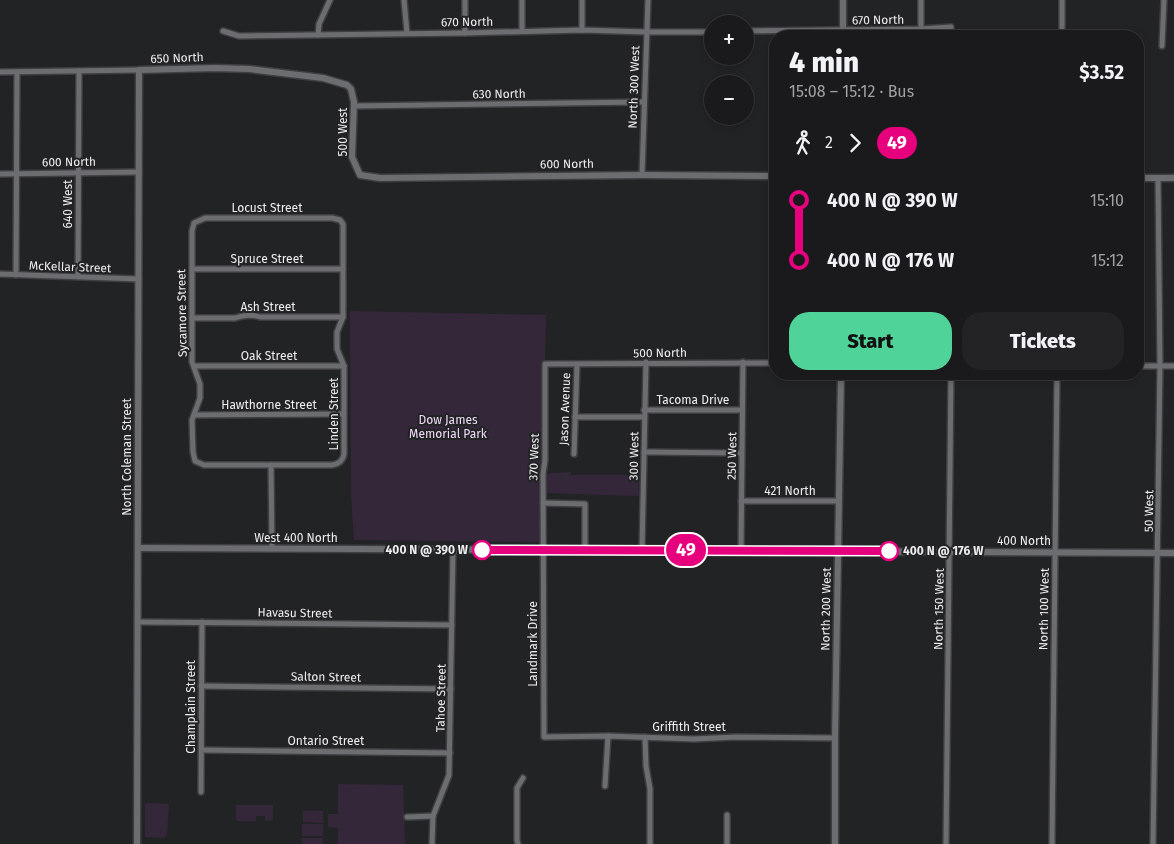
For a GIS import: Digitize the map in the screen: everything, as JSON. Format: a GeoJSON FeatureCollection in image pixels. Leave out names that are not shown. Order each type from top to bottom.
{"type":"FeatureCollection","features":[{"type":"Feature","properties":{"kind":"street"},"geometry":{"type":"LineString","coordinates":[[318,35],[319,24],[330,0]]}},
{"type":"Feature","properties":{"kind":"street"},"geometry":{"type":"LineString","coordinates":[[404,0],[406,33]]}},
{"type":"Feature","properties":{"kind":"street"},"geometry":{"type":"LineString","coordinates":[[465,0],[465,33]]}},
{"type":"Feature","properties":{"kind":"street"},"geometry":{"type":"LineString","coordinates":[[522,0],[522,30]]}},
{"type":"Feature","properties":{"kind":"street"},"geometry":{"type":"LineString","coordinates":[[582,0],[582,30]]}},
{"type":"Feature","properties":{"kind":"street","name":"North 300 West"},"geometry":{"type":"LineString","coordinates":[[642,175],[643,102],[648,0]]}},
{"type":"Feature","properties":{"kind":"street"},"geometry":{"type":"LineString","coordinates":[[843,0],[843,30]]}},
{"type":"Feature","properties":{"kind":"street"},"geometry":{"type":"LineString","coordinates":[[921,0],[921,29]]}},
{"type":"Feature","properties":{"kind":"street"},"geometry":{"type":"LineString","coordinates":[[1062,0],[1062,30]]}},
{"type":"Feature","properties":{"kind":"street"},"geometry":{"type":"LineString","coordinates":[[1162,46],[1164,0]]}},
{"type":"Feature","properties":{"kind":"street","name":"670 North"},"geometry":{"type":"LineString","coordinates":[[902,30],[951,28],[951,30]]}},
{"type":"Feature","properties":{"kind":"street","name":"670 North"},"geometry":{"type":"LineString","coordinates":[[223,31],[239,36],[465,33],[522,30],[704,32]]}},
{"type":"Feature","properties":{"kind":"street","name":"670 North"},"geometry":{"type":"LineString","coordinates":[[754,31],[769,31]]}},
{"type":"Feature","properties":{"kind":"street","name":"650 North"},"geometry":{"type":"LineString","coordinates":[[0,72],[231,68],[264,70],[328,79],[341,83],[351,89]]}},
{"type":"Feature","properties":{"kind":"street","name":"North Coleman Street"},"geometry":{"type":"LineString","coordinates":[[137,844],[139,70]]}},
{"type":"Feature","properties":{"kind":"street","name":"640 West"},"geometry":{"type":"LineString","coordinates":[[78,277],[79,71]]}},
{"type":"Feature","properties":{"kind":"street"},"geometry":{"type":"LineString","coordinates":[[16,275],[18,72]]}},
{"type":"Feature","properties":{"kind":"street","name":"500 West"},"geometry":{"type":"LineString","coordinates":[[351,89],[354,106],[352,157],[360,175]]}},
{"type":"Feature","properties":{"kind":"street","name":"630 North"},"geometry":{"type":"LineString","coordinates":[[354,106],[643,102]]}},
{"type":"Feature","properties":{"kind":"street","name":"600 North"},"geometry":{"type":"LineString","coordinates":[[0,174],[139,172]]}},
{"type":"Feature","properties":{"kind":"street","name":"600 North"},"geometry":{"type":"LineString","coordinates":[[360,175],[380,178],[642,175],[769,176]]}},
{"type":"Feature","properties":{"kind":"street"},"geometry":{"type":"LineString","coordinates":[[1144,178],[1174,178]]}},
{"type":"Feature","properties":{"kind":"street","name":"50 West"},"geometry":{"type":"LineString","coordinates":[[1153,844],[1160,366],[1158,178]]}},
{"type":"Feature","properties":{"kind":"street","name":"Locust Street"},"geometry":{"type":"LineString","coordinates":[[194,223],[205,218],[332,218],[340,220]]}},
{"type":"Feature","properties":{"kind":"street","name":"Linden Street"},"geometry":{"type":"LineString","coordinates":[[195,461],[204,466],[332,465],[342,461],[344,454],[344,366],[337,349],[337,332],[343,317],[343,228],[340,220]]}},
{"type":"Feature","properties":{"kind":"street","name":"Sycamore Street"},"geometry":{"type":"LineString","coordinates":[[194,223],[192,231],[192,362],[200,384],[200,398],[192,420],[195,461]]}},
{"type":"Feature","properties":{"kind":"street","name":"Spruce Street"},"geometry":{"type":"LineString","coordinates":[[192,269],[343,269]]}},
{"type":"Feature","properties":{"kind":"street","name":"McKellar Street"},"geometry":{"type":"LineString","coordinates":[[0,274],[138,279]]}},
{"type":"Feature","properties":{"kind":"street","name":"Ash Street"},"geometry":{"type":"LineString","coordinates":[[192,318],[234,318],[241,315],[260,317],[343,317]]}},
{"type":"Feature","properties":{"kind":"street","name":"300 West"},"geometry":{"type":"LineString","coordinates":[[642,550],[646,362]]}},
{"type":"Feature","properties":{"kind":"street","name":"250 West"},"geometry":{"type":"LineString","coordinates":[[741,550],[743,362]]}},
{"type":"Feature","properties":{"kind":"street","name":"500 North"},"geometry":{"type":"LineString","coordinates":[[545,364],[769,363]]}},
{"type":"Feature","properties":{"kind":"street","name":"370 West"},"geometry":{"type":"LineString","coordinates":[[543,550],[545,364]]}},
{"type":"Feature","properties":{"kind":"street","name":"Jason Avenue"},"geometry":{"type":"LineString","coordinates":[[574,454],[577,365]]}},
{"type":"Feature","properties":{"kind":"street","name":"Oak Street"},"geometry":{"type":"LineString","coordinates":[[194,366],[344,366]]}},
{"type":"Feature","properties":{"kind":"street"},"geometry":{"type":"LineString","coordinates":[[1144,366],[1174,366]]}},
{"type":"Feature","properties":{"kind":"street","name":"North 200 West"},"geometry":{"type":"LineString","coordinates":[[835,844],[840,380]]}},
{"type":"Feature","properties":{"kind":"street","name":"North 150 West"},"geometry":{"type":"LineString","coordinates":[[946,844],[951,380]]}},
{"type":"Feature","properties":{"kind":"street","name":"North 100 West"},"geometry":{"type":"LineString","coordinates":[[1052,844],[1056,380]]}},
{"type":"Feature","properties":{"kind":"street","name":"Tacoma Drive"},"geometry":{"type":"LineString","coordinates":[[644,410],[742,410]]}},
{"type":"Feature","properties":{"kind":"street","name":"Hawthorne Street"},"geometry":{"type":"LineString","coordinates":[[194,415],[344,414]]}},
{"type":"Feature","properties":{"kind":"street"},"geometry":{"type":"LineString","coordinates":[[575,417],[644,417]]}},
{"type":"Feature","properties":{"kind":"street"},"geometry":{"type":"LineString","coordinates":[[644,452],[741,453]]}},
{"type":"Feature","properties":{"kind":"street"},"geometry":{"type":"LineString","coordinates":[[271,465],[272,550]]}},
{"type":"Feature","properties":{"kind":"street","name":"421 North"},"geometry":{"type":"LineString","coordinates":[[741,501],[838,501]]}},
{"type":"Feature","properties":{"kind":"street"},"geometry":{"type":"LineString","coordinates":[[543,503],[585,504],[585,550]]}},
{"type":"Feature","properties":{"kind":"street","name":"West 400 North"},"geometry":{"type":"LineString","coordinates":[[138,548],[453,550]]}},
{"type":"Feature","properties":{"kind":"street","name":"400 North"},"geometry":{"type":"LineString","coordinates":[[453,550],[838,550],[1174,553]]}},
{"type":"Feature","properties":{"kind":"street","name":"Tahoe Street"},"geometry":{"type":"LineString","coordinates":[[432,844],[433,816],[449,775],[453,550]]}},
{"type":"Feature","properties":{"kind":"street","name":"Landmark Drive"},"geometry":{"type":"LineString","coordinates":[[543,550],[544,737]]}},
{"type":"Feature","properties":{"kind":"street","name":"Havasu Street"},"geometry":{"type":"LineString","coordinates":[[139,622],[452,625]]}},
{"type":"Feature","properties":{"kind":"street","name":"Champlain Street"},"geometry":{"type":"LineString","coordinates":[[201,792],[202,622]]}},
{"type":"Feature","properties":{"kind":"street","name":"Salton Street"},"geometry":{"type":"LineString","coordinates":[[201,686],[451,689]]}},
{"type":"Feature","properties":{"kind":"street"},"geometry":{"type":"LineString","coordinates":[[606,786],[608,736]]}},
{"type":"Feature","properties":{"kind":"street","name":"Griffith Street"},"geometry":{"type":"LineString","coordinates":[[544,737],[835,738]]}},
{"type":"Feature","properties":{"kind":"street"},"geometry":{"type":"LineString","coordinates":[[645,738],[646,766],[650,789],[650,844]]}},
{"type":"Feature","properties":{"kind":"street","name":"Ontario Street"},"geometry":{"type":"LineString","coordinates":[[202,750],[450,752]]}},
{"type":"Feature","properties":{"kind":"street"},"geometry":{"type":"LineString","coordinates":[[518,844],[517,788],[522,778]]}},
{"type":"Feature","properties":{"kind":"street"},"geometry":{"type":"LineString","coordinates":[[727,815],[727,844]]}},
{"type":"Feature","properties":{"kind":"street"},"geometry":{"type":"LineString","coordinates":[[407,817],[433,816]]}},
{"type":"Feature","properties":{"kind":"green space","name":"Dow James Memorial Park"},"geometry":{"type":"Polygon","coordinates":[[[350,311],[546,315],[543,474],[571,472],[571,475],[638,475],[639,496],[542,493],[541,542],[354,540],[351,495],[350,311]]]}},
{"type":"Feature","properties":{"kind":"green space"},"geometry":{"type":"Polygon","coordinates":[[[338,784],[403,785],[405,844],[338,844],[338,828],[328,827],[328,814],[338,814],[338,784]]]}},
{"type":"Feature","properties":{"kind":"green space"},"geometry":{"type":"Polygon","coordinates":[[[145,804],[169,804],[167,835],[164,838],[145,837],[145,804]]]}},
{"type":"Feature","properties":{"kind":"green space"},"geometry":{"type":"Polygon","coordinates":[[[236,805],[273,805],[273,820],[265,821],[265,816],[256,816],[256,821],[237,821],[236,805]]]}},
{"type":"Feature","properties":{"kind":"green space"},"geometry":{"type":"Polygon","coordinates":[[[303,811],[323,811],[323,823],[303,822],[303,811]]]}},
{"type":"Feature","properties":{"kind":"green space"},"geometry":{"type":"Polygon","coordinates":[[[302,824],[323,824],[323,836],[302,836],[302,824]]]}},
{"type":"Feature","properties":{"kind":"green space"},"geometry":{"type":"Polygon","coordinates":[[[302,838],[323,838],[323,844],[302,844],[302,838]]]}},
{"type":"Feature","properties":{"kind":"bus line","name":"49"},"geometry":{"type":"LineString","coordinates":[[482,550],[889,551]]}},
{"type":"Feature","properties":{"kind":"place","name":"400 N @ 390 W"},"geometry":{"type":"Point","coordinates":[482,550]}},
{"type":"Feature","properties":{"kind":"place","name":"400 N @ 176 W"},"geometry":{"type":"Point","coordinates":[889,551]}}]}
